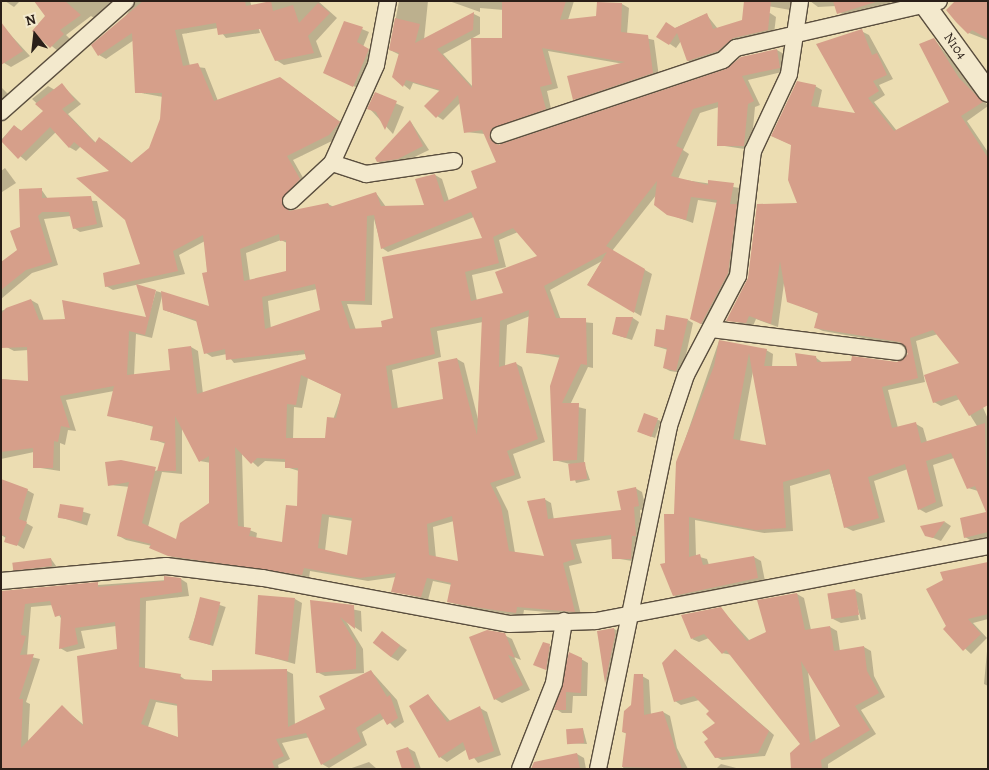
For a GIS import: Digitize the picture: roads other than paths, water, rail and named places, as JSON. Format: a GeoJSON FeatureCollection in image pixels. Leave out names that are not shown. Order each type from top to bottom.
{"type":"FeatureCollection","features":[{"type":"Feature","properties":{"kind":"street"},"geometry":{"type":"LineString","coordinates":[[1,112],[126,1]]}},
{"type":"Feature","properties":{"kind":"street"},"geometry":{"type":"LineString","coordinates":[[291,201],[332,163],[376,65],[388,1]]}},
{"type":"Feature","properties":{"kind":"street"},"geometry":{"type":"LineString","coordinates":[[598,769],[633,611],[668,426],[686,375],[738,276],[743,206],[753,151],[789,74],[800,1]]}},
{"type":"Feature","properties":{"kind":"street"},"geometry":{"type":"LineString","coordinates":[[499,135],[723,60],[736,48],[795,31],[929,3]]}},
{"type":"Feature","properties":{"kind":"street","name":"N104"},"geometry":{"type":"LineString","coordinates":[[929,3],[988,92]]}},
{"type":"Feature","properties":{"kind":"street"},"geometry":{"type":"LineString","coordinates":[[332,163],[366,174],[454,161]]}},
{"type":"Feature","properties":{"kind":"street"},"geometry":{"type":"LineString","coordinates":[[711,329],[898,352]]}},
{"type":"Feature","properties":{"kind":"street"},"geometry":{"type":"LineString","coordinates":[[1,581],[166,566],[263,578],[509,624],[596,621],[633,611],[988,546]]}},
{"type":"Feature","properties":{"kind":"street"},"geometry":{"type":"LineString","coordinates":[[520,769],[554,683],[564,621]]}}]}
